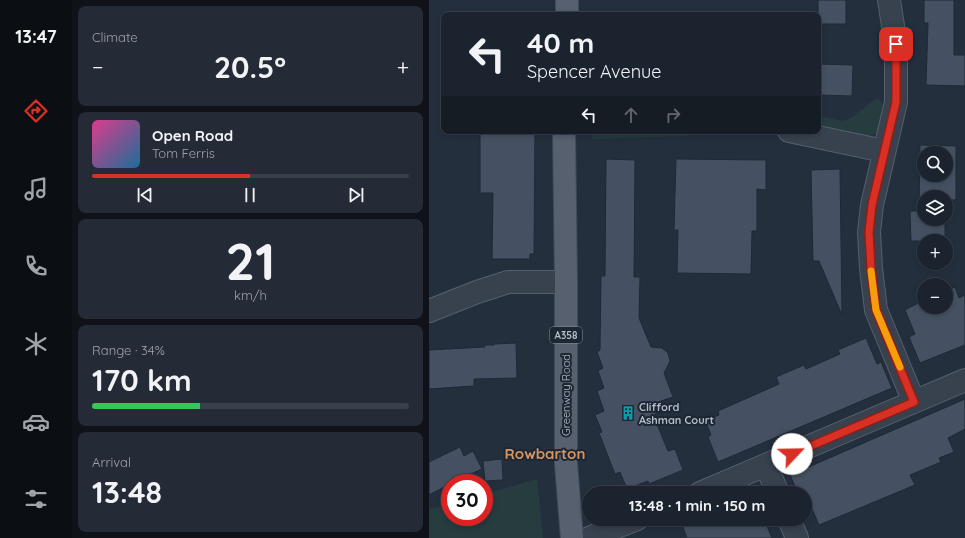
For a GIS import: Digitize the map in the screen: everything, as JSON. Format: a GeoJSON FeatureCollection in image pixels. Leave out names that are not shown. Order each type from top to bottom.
{"type":"FeatureCollection","features":[{"type":"Feature","properties":{"kind":"main road"},"geometry":{"type":"LineString","coordinates":[[567,0],[567,12]]}},
{"type":"Feature","properties":{"kind":"main road","name":"Greenway Road"},"geometry":{"type":"LineString","coordinates":[[564,134],[566,282],[565,464],[572,538]]}},
{"type":"Feature","properties":{"kind":"street"},"geometry":{"type":"LineString","coordinates":[[889,0],[896,44],[896,102],[872,205],[869,232],[872,280],[876,310],[914,402]]}},
{"type":"Feature","properties":{"kind":"street"},"geometry":{"type":"LineString","coordinates":[[803,134],[885,151]]}},
{"type":"Feature","properties":{"kind":"street"},"geometry":{"type":"LineString","coordinates":[[429,311],[477,292],[508,282],[566,282]]}},
{"type":"Feature","properties":{"kind":"street"},"geometry":{"type":"LineString","coordinates":[[717,486],[965,380]]}},
{"type":"Feature","properties":{"kind":"street"},"geometry":{"type":"LineString","coordinates":[[766,466],[774,486]]}},
{"type":"Feature","properties":{"kind":"street"},"geometry":{"type":"LineString","coordinates":[[589,538],[619,526]]}},
{"type":"Feature","properties":{"kind":"street"},"geometry":{"type":"LineString","coordinates":[[792,526],[797,538]]}},
{"type":"Feature","properties":{"kind":"green space"},"geometry":{"type":"Polygon","coordinates":[[[877,98],[882,103],[879,133],[862,138],[821,130],[821,117],[843,121],[849,119],[877,98]]]}},
{"type":"Feature","properties":{"kind":"green space"},"geometry":{"type":"Polygon","coordinates":[[[593,134],[688,134],[688,136],[592,139],[593,134]]]}},
{"type":"Feature","properties":{"kind":"green space"},"geometry":{"type":"Polygon","coordinates":[[[537,479],[543,538],[429,538],[429,509],[441,506],[441,526],[493,526],[493,491],[537,479]]]}},
{"type":"Feature","properties":{"kind":"building"},"geometry":{"type":"Polygon","coordinates":[[[818,0],[846,0],[846,24],[821,24],[821,12],[818,12],[818,0]]]}},
{"type":"Feature","properties":{"kind":"building"},"geometry":{"type":"Polygon","coordinates":[[[924,0],[954,0],[954,55],[965,55],[965,86],[926,85],[928,23],[924,23],[924,0]]]}},
{"type":"Feature","properties":{"kind":"building"},"geometry":{"type":"Polygon","coordinates":[[[821,64],[853,65],[852,96],[821,95],[821,64]]]}},
{"type":"Feature","properties":{"kind":"building"},"geometry":{"type":"Polygon","coordinates":[[[480,134],[535,134],[534,254],[530,254],[530,259],[492,259],[493,193],[480,193],[480,134]]]}},
{"type":"Feature","properties":{"kind":"building"},"geometry":{"type":"Polygon","coordinates":[[[920,145],[956,146],[956,200],[953,200],[953,190],[919,190],[919,182],[953,182],[953,146],[920,145]]]}},
{"type":"Feature","properties":{"kind":"building"},"geometry":{"type":"Polygon","coordinates":[[[606,159],[635,160],[634,277],[640,277],[639,318],[651,347],[662,348],[668,353],[670,361],[664,373],[673,397],[661,401],[654,417],[668,451],[675,449],[683,470],[649,484],[648,481],[635,486],[626,486],[620,472],[615,474],[599,433],[602,432],[595,415],[604,411],[597,391],[604,388],[598,371],[603,368],[597,352],[600,350],[601,276],[605,276],[606,159]]]}},
{"type":"Feature","properties":{"kind":"building"},"geometry":{"type":"Polygon","coordinates":[[[676,159],[766,160],[766,190],[757,189],[757,231],[752,231],[751,274],[677,273],[678,230],[674,230],[676,159]]]}},
{"type":"Feature","properties":{"kind":"building"},"geometry":{"type":"Polygon","coordinates":[[[840,169],[842,315],[819,261],[813,261],[811,170],[840,169]]]}},
{"type":"Feature","properties":{"kind":"building"},"geometry":{"type":"Polygon","coordinates":[[[910,211],[917,211],[917,226],[945,226],[945,234],[917,234],[917,241],[911,241],[910,211]]]}},
{"type":"Feature","properties":{"kind":"building"},"geometry":{"type":"Polygon","coordinates":[[[955,287],[959,298],[965,295],[965,345],[920,363],[909,337],[915,334],[905,310],[917,304],[917,314],[953,314],[953,288],[955,287]]]}},
{"type":"Feature","properties":{"kind":"building"},"geometry":{"type":"Polygon","coordinates":[[[866,338],[877,364],[881,362],[892,388],[718,462],[708,437],[711,435],[705,420],[719,415],[718,411],[779,384],[776,377],[804,365],[806,369],[840,354],[838,350],[866,338]]]}},
{"type":"Feature","properties":{"kind":"building"},"geometry":{"type":"Polygon","coordinates":[[[516,343],[517,378],[474,379],[474,386],[429,389],[429,350],[485,347],[484,345],[516,343]]]}},
{"type":"Feature","properties":{"kind":"building"},"geometry":{"type":"Polygon","coordinates":[[[965,399],[965,429],[948,438],[954,452],[939,458],[941,462],[910,475],[915,485],[819,525],[812,509],[812,486],[795,486],[790,475],[965,399]]]}},
{"type":"Feature","properties":{"kind":"building"},"geometry":{"type":"Polygon","coordinates":[[[460,447],[464,456],[473,451],[482,469],[471,474],[441,474],[441,489],[429,495],[429,462],[460,447]]]}},
{"type":"Feature","properties":{"kind":"building"},"geometry":{"type":"Polygon","coordinates":[[[502,459],[503,480],[493,481],[493,474],[484,474],[483,461],[502,459]]]}},
{"type":"Feature","properties":{"kind":"building"},"geometry":{"type":"Polygon","coordinates":[[[682,526],[767,526],[772,538],[687,538],[682,526]]]}},
{"type":"Feature","properties":{"kind":"slow traffic"},"geometry":{"type":"LineString","coordinates":[[871,271],[876,310],[900,367]]}},
{"type":"Feature","properties":{"kind":"place","name":"Clifford Ashman Court"},"geometry":{"type":"Point","coordinates":[628,413]}},
{"type":"Feature","properties":{"kind":"district","name":"Rowbarton"},"geometry":{"type":"Point","coordinates":[545,454]}},
{"type":"Feature","properties":{"kind":"route"},"geometry":{"type":"LineString","coordinates":[[792,454],[914,402],[876,310],[871,268],[869,232],[872,205],[896,102],[896,44]]}}]}
